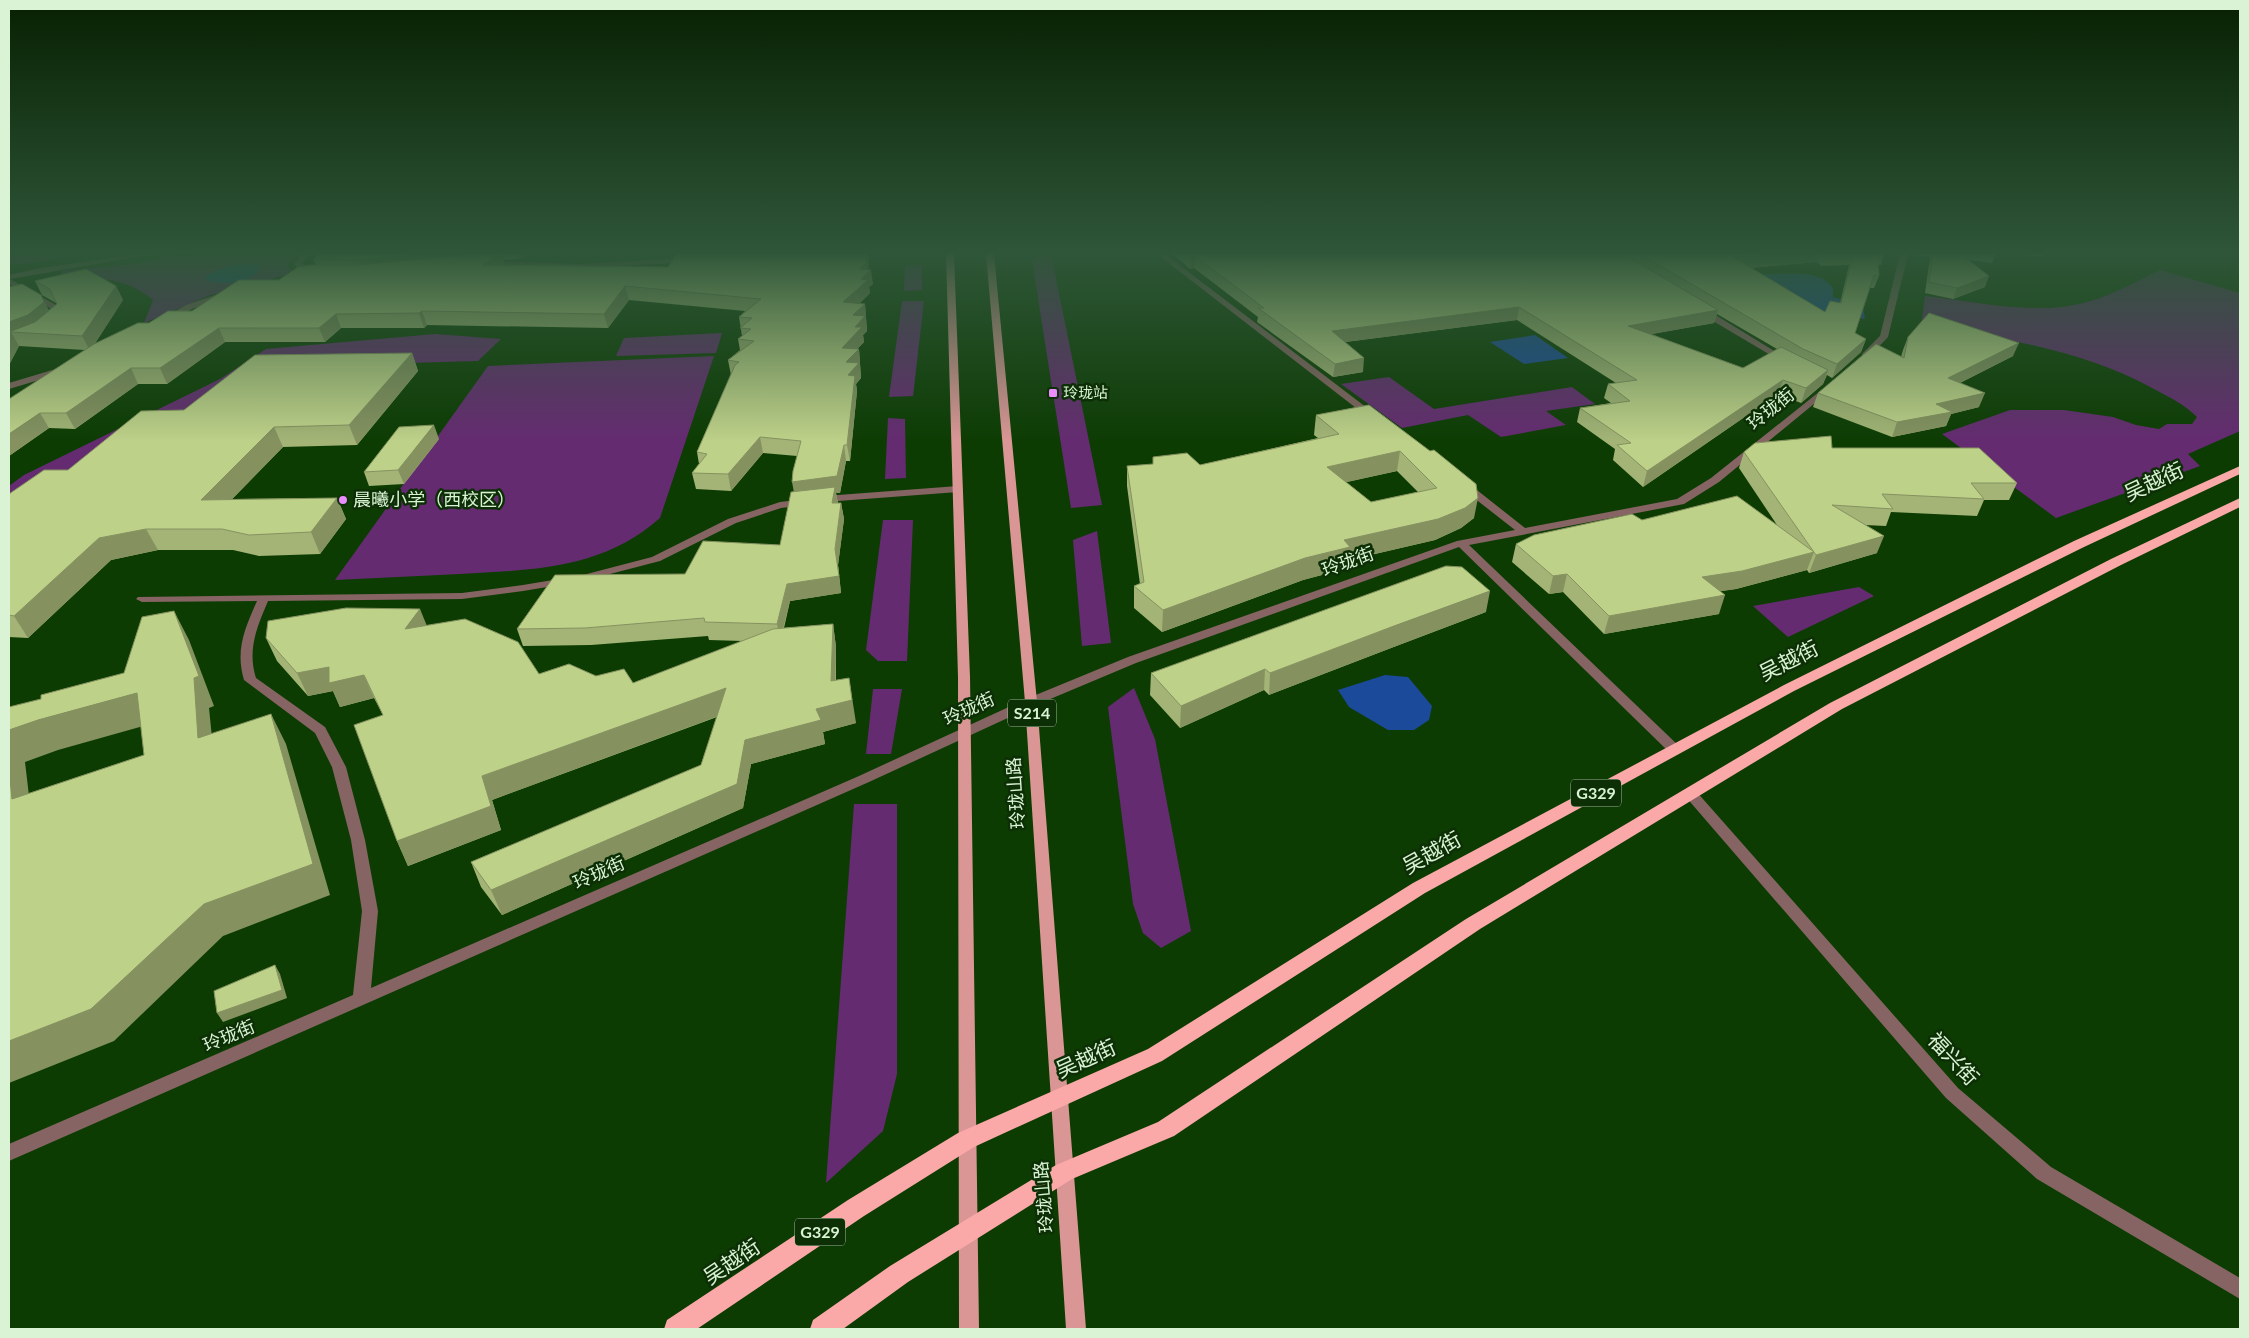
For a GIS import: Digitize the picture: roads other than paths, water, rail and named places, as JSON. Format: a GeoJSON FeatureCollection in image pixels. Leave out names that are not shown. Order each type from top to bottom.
{"type":"FeatureCollection","features":[{"type":"Feature","properties":{"kind":"highway","name":"吴越街"},"geometry":{"type":"LineString","coordinates":[[676,1329],[856,1208],[966,1140],[1155,1055],[1419,888],[1789,688],[2078,544],[2240,470]]}},
{"type":"Feature","properties":{"kind":"highway","name":"G329"},"geometry":{"type":"LineString","coordinates":[[822,1329],[899,1274],[1064,1172],[1166,1129],[1473,924],[1836,706],[2116,562],[2240,502]]}},
{"type":"Feature","properties":{"kind":"main road"},"geometry":{"type":"LineString","coordinates":[[952,316],[964,733],[966,1140],[970,1329]]}},
{"type":"Feature","properties":{"kind":"main road","name":"玲珑山路"},"geometry":{"type":"LineString","coordinates":[[996,316],[1031,702],[1076,1329]]}},
{"type":"Feature","properties":{"kind":"street"},"geometry":{"type":"LineString","coordinates":[[50,326],[58,318],[57,316]]}},
{"type":"Feature","properties":{"kind":"street"},"geometry":{"type":"LineString","coordinates":[[161,321],[170,316]]}},
{"type":"Feature","properties":{"kind":"street"},"geometry":{"type":"LineString","coordinates":[[1242,316],[1379,421]]}},
{"type":"Feature","properties":{"kind":"street"},"geometry":{"type":"LineString","coordinates":[[1711,316],[1795,366]]}},
{"type":"Feature","properties":{"kind":"street"},"geometry":{"type":"LineString","coordinates":[[1857,364],[1884,337],[1889,316]]}},
{"type":"Feature","properties":{"kind":"street"},"geometry":{"type":"LineString","coordinates":[[9,386],[67,368]]}},
{"type":"Feature","properties":{"kind":"street","name":"玲珑街"},"geometry":{"type":"LineString","coordinates":[[9,1153],[361,1000],[1031,702],[1132,660],[1461,543],[1680,502],[1715,480],[1832,381]]}},
{"type":"Feature","properties":{"kind":"street"},"geometry":{"type":"LineString","coordinates":[[1454,478],[1523,531]]}},
{"type":"Feature","properties":{"kind":"street"},"geometry":{"type":"LineString","coordinates":[[142,599],[462,596],[523,588],[583,578],[656,559],[732,521],[780,506],[838,498],[958,489]]}},
{"type":"Feature","properties":{"kind":"street"},"geometry":{"type":"LineString","coordinates":[[1461,543],[1675,750]]}},
{"type":"Feature","properties":{"kind":"street"},"geometry":{"type":"LineString","coordinates":[[264,598],[245,643],[244,666],[250,680],[320,730],[339,767],[358,840],[370,911],[361,1000]]}},
{"type":"Feature","properties":{"kind":"street","name":"福兴街"},"geometry":{"type":"LineString","coordinates":[[1690,794],[1952,1094],[2044,1172],[2240,1289]]}},
{"type":"Feature","properties":{"kind":"water"},"geometry":{"type":"Polygon","coordinates":[[[1848,316],[1865,316],[1865,319],[1848,316]]]}},
{"type":"Feature","properties":{"kind":"water"},"geometry":{"type":"Polygon","coordinates":[[[1535,335],[1568,358],[1524,364],[1490,342],[1535,335]]]}},
{"type":"Feature","properties":{"kind":"water"},"geometry":{"type":"Polygon","coordinates":[[[1385,675],[1408,677],[1432,706],[1429,720],[1414,730],[1388,730],[1349,707],[1338,690],[1385,675]]]}},
{"type":"Feature","properties":{"kind":"place","name":"玲珑站"},"geometry":{"type":"Point","coordinates":[1053,393]}},
{"type":"Feature","properties":{"kind":"place","name":"晨曦小学（西校区）"},"geometry":{"type":"Point","coordinates":[343,500]}}]}
